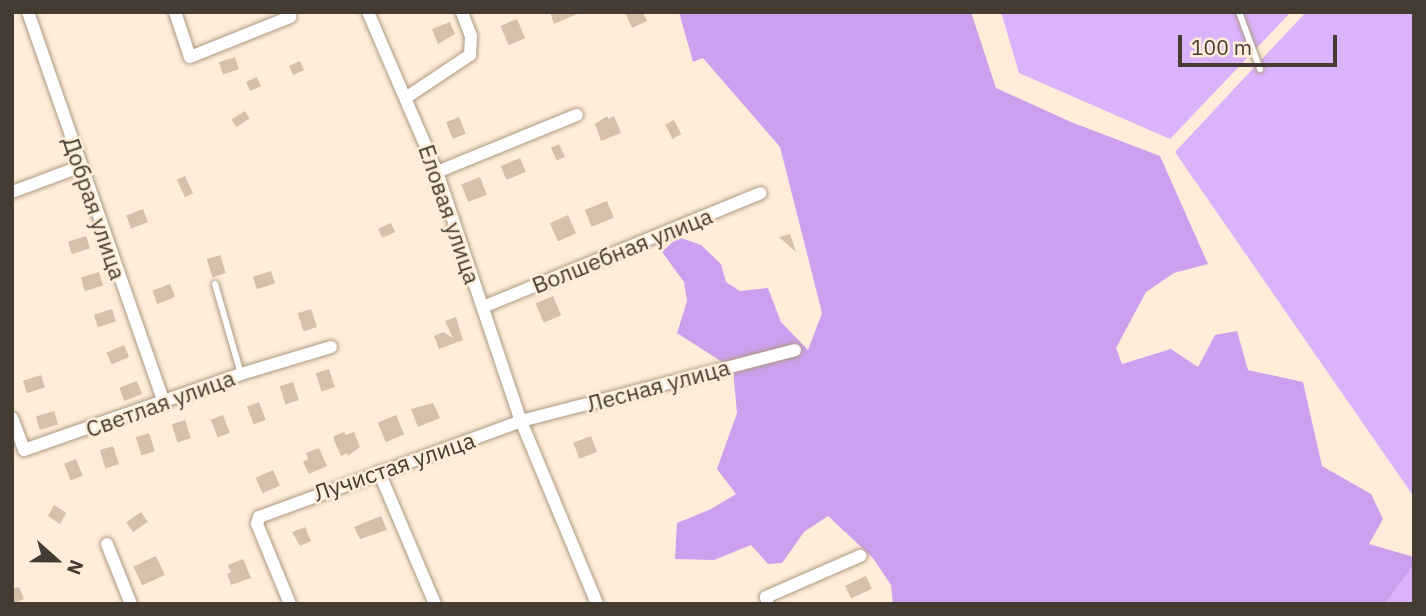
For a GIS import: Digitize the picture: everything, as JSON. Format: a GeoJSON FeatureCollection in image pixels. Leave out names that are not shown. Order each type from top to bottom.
{"type":"FeatureCollection","features":[{"type":"Feature","properties":{"kind":"street","name":"Добрая улица"},"geometry":{"type":"LineString","coordinates":[[28,12],[79,167],[164,403]]}},
{"type":"Feature","properties":{"kind":"street"},"geometry":{"type":"LineString","coordinates":[[176,12],[190,57],[290,17]]}},
{"type":"Feature","properties":{"kind":"street","name":"Еловая улица"},"geometry":{"type":"LineString","coordinates":[[368,12],[407,97],[437,172],[521,421],[597,604]]}},
{"type":"Feature","properties":{"kind":"street"},"geometry":{"type":"LineString","coordinates":[[407,97],[470,55],[471,36],[462,12]]}},
{"type":"Feature","properties":{"kind":"street"},"geometry":{"type":"LineString","coordinates":[[437,172],[577,115]]}},
{"type":"Feature","properties":{"kind":"street"},"geometry":{"type":"LineString","coordinates":[[12,192],[79,167]]}},
{"type":"Feature","properties":{"kind":"street","name":"Волшебная улица"},"geometry":{"type":"LineString","coordinates":[[483,307],[761,193]]}},
{"type":"Feature","properties":{"kind":"street","name":"Светлая улица"},"geometry":{"type":"LineString","coordinates":[[12,418],[24,450],[241,374],[331,347]]}},
{"type":"Feature","properties":{"kind":"street","name":"Лесная улица"},"geometry":{"type":"LineString","coordinates":[[521,421],[795,350]]}},
{"type":"Feature","properties":{"kind":"street","name":"Лучистая улица"},"geometry":{"type":"LineString","coordinates":[[290,604],[257,524],[259,517],[267,511],[521,421]]}},
{"type":"Feature","properties":{"kind":"street"},"geometry":{"type":"LineString","coordinates":[[379,472],[435,604]]}},
{"type":"Feature","properties":{"kind":"street"},"geometry":{"type":"LineString","coordinates":[[107,544],[131,604]]}},
{"type":"Feature","properties":{"kind":"street"},"geometry":{"type":"LineString","coordinates":[[767,601],[860,556]]}},
{"type":"Feature","properties":{"kind":"lane"},"geometry":{"type":"LineString","coordinates":[[1239,12],[1261,69]]}},
{"type":"Feature","properties":{"kind":"lane"},"geometry":{"type":"LineString","coordinates":[[215,284],[241,374]]}},
{"type":"Feature","properties":{"kind":"shaded area"},"geometry":{"type":"Polygon","coordinates":[[[679,12],[971,12],[996,88],[1071,122],[1160,156],[1208,264],[1174,273],[1146,292],[1116,348],[1122,364],[1171,349],[1198,367],[1215,335],[1237,331],[1248,370],[1303,382],[1322,466],[1371,494],[1383,519],[1369,544],[1414,557],[1414,565],[1385,604],[893,604],[891,585],[873,558],[828,516],[804,532],[782,563],[768,564],[751,545],[714,560],[675,559],[677,523],[711,509],[736,494],[717,469],[737,413],[733,369],[677,333],[687,301],[684,282],[662,252],[678,237],[701,245],[721,264],[726,282],[740,291],[768,288],[781,322],[808,350],[822,313],[780,147],[703,58],[693,62],[679,12]]]}},
{"type":"Feature","properties":{"kind":"shaded area"},"geometry":{"type":"Polygon","coordinates":[[[1001,12],[1291,12],[1170,139],[1019,73],[1001,12]]]}},
{"type":"Feature","properties":{"kind":"shaded area"},"geometry":{"type":"Polygon","coordinates":[[[1306,12],[1414,12],[1414,497],[1175,152],[1306,12]]]}},
{"type":"Feature","properties":{"kind":"shaded area"},"geometry":{"type":"Polygon","coordinates":[[[1414,565],[1414,604],[1385,604],[1414,565]]]}},
{"type":"Feature","properties":{"kind":"building"},"geometry":{"type":"Polygon","coordinates":[[[550,12],[582,12],[554,24],[550,12]]]}},
{"type":"Feature","properties":{"kind":"building"},"geometry":{"type":"Polygon","coordinates":[[[625,12],[643,12],[647,21],[632,28],[625,12]]]}},
{"type":"Feature","properties":{"kind":"building"},"geometry":{"type":"Polygon","coordinates":[[[517,19],[525,38],[509,45],[500,26],[517,19]]]}},
{"type":"Feature","properties":{"kind":"building"},"geometry":{"type":"Polygon","coordinates":[[[450,22],[455,34],[438,44],[432,29],[450,22]]]}},
{"type":"Feature","properties":{"kind":"building"},"geometry":{"type":"Polygon","coordinates":[[[235,57],[239,69],[223,75],[219,62],[235,57]]]}},
{"type":"Feature","properties":{"kind":"building"},"geometry":{"type":"Polygon","coordinates":[[[300,61],[304,70],[293,75],[289,66],[300,61]]]}},
{"type":"Feature","properties":{"kind":"building"},"geometry":{"type":"Polygon","coordinates":[[[257,77],[261,86],[250,91],[246,82],[257,77]]]}},
{"type":"Feature","properties":{"kind":"building"},"geometry":{"type":"Polygon","coordinates":[[[245,111],[250,119],[236,127],[231,119],[245,111]]]}},
{"type":"Feature","properties":{"kind":"building"},"geometry":{"type":"Polygon","coordinates":[[[607,116],[608,119],[614,116],[621,133],[601,141],[595,124],[607,116]]]}},
{"type":"Feature","properties":{"kind":"building"},"geometry":{"type":"Polygon","coordinates":[[[459,117],[466,134],[453,139],[446,122],[459,117]]]}},
{"type":"Feature","properties":{"kind":"building"},"geometry":{"type":"Polygon","coordinates":[[[674,120],[681,134],[672,139],[665,125],[674,120]]]}},
{"type":"Feature","properties":{"kind":"building"},"geometry":{"type":"Polygon","coordinates":[[[559,144],[565,157],[557,160],[551,148],[559,144]]]}},
{"type":"Feature","properties":{"kind":"building"},"geometry":{"type":"Polygon","coordinates":[[[520,158],[526,172],[507,180],[501,166],[520,158]]]}},
{"type":"Feature","properties":{"kind":"building"},"geometry":{"type":"Polygon","coordinates":[[[185,176],[193,193],[185,197],[177,180],[185,176]]]}},
{"type":"Feature","properties":{"kind":"building"},"geometry":{"type":"Polygon","coordinates":[[[480,177],[487,195],[468,202],[461,184],[480,177]]]}},
{"type":"Feature","properties":{"kind":"building"},"geometry":{"type":"Polygon","coordinates":[[[607,201],[614,218],[591,227],[585,210],[607,201]]]}},
{"type":"Feature","properties":{"kind":"building"},"geometry":{"type":"Polygon","coordinates":[[[143,209],[148,222],[131,229],[126,215],[143,209]]]}},
{"type":"Feature","properties":{"kind":"building"},"geometry":{"type":"Polygon","coordinates":[[[568,215],[576,233],[558,241],[550,223],[568,215]]]}},
{"type":"Feature","properties":{"kind":"building"},"geometry":{"type":"Polygon","coordinates":[[[391,223],[395,232],[382,238],[378,229],[391,223]]]}},
{"type":"Feature","properties":{"kind":"building"},"geometry":{"type":"Polygon","coordinates":[[[790,234],[796,252],[779,237],[790,234]]]}},
{"type":"Feature","properties":{"kind":"building"},"geometry":{"type":"Polygon","coordinates":[[[86,236],[90,248],[72,254],[68,242],[86,236]]]}},
{"type":"Feature","properties":{"kind":"building"},"geometry":{"type":"Polygon","coordinates":[[[220,255],[226,273],[213,277],[207,259],[220,255]]]}},
{"type":"Feature","properties":{"kind":"building"},"geometry":{"type":"Polygon","coordinates":[[[271,271],[275,283],[257,289],[253,277],[271,271]]]}},
{"type":"Feature","properties":{"kind":"building"},"geometry":{"type":"Polygon","coordinates":[[[99,272],[103,285],[85,291],[81,278],[99,272]]]}},
{"type":"Feature","properties":{"kind":"building"},"geometry":{"type":"Polygon","coordinates":[[[170,284],[175,297],[157,304],[152,291],[170,284]]]}},
{"type":"Feature","properties":{"kind":"building"},"geometry":{"type":"Polygon","coordinates":[[[553,296],[561,315],[544,323],[536,303],[553,296]]]}},
{"type":"Feature","properties":{"kind":"building"},"geometry":{"type":"Polygon","coordinates":[[[112,309],[116,321],[98,327],[94,315],[112,309]]]}},
{"type":"Feature","properties":{"kind":"building"},"geometry":{"type":"Polygon","coordinates":[[[311,309],[317,327],[304,331],[298,313],[311,309]]]}},
{"type":"Feature","properties":{"kind":"building"},"geometry":{"type":"Polygon","coordinates":[[[456,317],[463,340],[439,349],[434,336],[443,332],[453,338],[445,321],[456,317]]]}},
{"type":"Feature","properties":{"kind":"building"},"geometry":{"type":"Polygon","coordinates":[[[124,345],[129,357],[112,364],[107,352],[124,345]]]}},
{"type":"Feature","properties":{"kind":"building"},"geometry":{"type":"Polygon","coordinates":[[[329,369],[335,387],[322,391],[316,373],[329,369]]]}},
{"type":"Feature","properties":{"kind":"building"},"geometry":{"type":"Polygon","coordinates":[[[41,375],[45,387],[27,393],[23,381],[41,375]]]}},
{"type":"Feature","properties":{"kind":"building"},"geometry":{"type":"Polygon","coordinates":[[[137,381],[142,394],[124,401],[119,388],[137,381]]]}},
{"type":"Feature","properties":{"kind":"building"},"geometry":{"type":"Polygon","coordinates":[[[293,382],[299,400],[286,404],[280,386],[293,382]]]}},
{"type":"Feature","properties":{"kind":"building"},"geometry":{"type":"Polygon","coordinates":[[[259,402],[266,420],[254,424],[247,407],[259,402]]]}},
{"type":"Feature","properties":{"kind":"building"},"geometry":{"type":"Polygon","coordinates":[[[433,403],[440,418],[418,427],[411,409],[433,403]]]}},
{"type":"Feature","properties":{"kind":"building"},"geometry":{"type":"Polygon","coordinates":[[[54,411],[58,424],[40,430],[36,417],[54,411]]]}},
{"type":"Feature","properties":{"kind":"building"},"geometry":{"type":"Polygon","coordinates":[[[223,415],[230,433],[218,437],[211,420],[223,415]]]}},
{"type":"Feature","properties":{"kind":"building"},"geometry":{"type":"Polygon","coordinates":[[[396,415],[404,434],[386,442],[378,423],[396,415]]]}},
{"type":"Feature","properties":{"kind":"building"},"geometry":{"type":"Polygon","coordinates":[[[185,420],[191,438],[178,442],[172,424],[185,420]]]}},
{"type":"Feature","properties":{"kind":"building"},"geometry":{"type":"Polygon","coordinates":[[[344,432],[346,435],[354,432],[360,447],[348,456],[347,453],[341,456],[334,440],[334,436],[344,432]]]}},
{"type":"Feature","properties":{"kind":"building"},"geometry":{"type":"Polygon","coordinates":[[[149,433],[155,451],[142,455],[136,437],[149,433]]]}},
{"type":"Feature","properties":{"kind":"building"},"geometry":{"type":"Polygon","coordinates":[[[591,436],[597,452],[579,459],[573,443],[591,436]]]}},
{"type":"Feature","properties":{"kind":"building"},"geometry":{"type":"Polygon","coordinates":[[[113,446],[119,464],[106,468],[100,450],[113,446]]]}},
{"type":"Feature","properties":{"kind":"building"},"geometry":{"type":"Polygon","coordinates":[[[319,448],[327,466],[309,474],[303,462],[308,459],[306,453],[319,448]]]}},
{"type":"Feature","properties":{"kind":"building"},"geometry":{"type":"Polygon","coordinates":[[[76,459],[83,476],[71,481],[64,464],[76,459]]]}},
{"type":"Feature","properties":{"kind":"building"},"geometry":{"type":"Polygon","coordinates":[[[273,470],[280,486],[263,493],[256,478],[273,470]]]}},
{"type":"Feature","properties":{"kind":"building"},"geometry":{"type":"Polygon","coordinates":[[[54,505],[66,513],[60,524],[48,516],[54,505]]]}},
{"type":"Feature","properties":{"kind":"building"},"geometry":{"type":"Polygon","coordinates":[[[141,512],[148,522],[133,532],[126,522],[141,512]]]}},
{"type":"Feature","properties":{"kind":"building"},"geometry":{"type":"Polygon","coordinates":[[[381,516],[387,530],[360,539],[354,527],[381,516]]]}},
{"type":"Feature","properties":{"kind":"building"},"geometry":{"type":"Polygon","coordinates":[[[305,527],[311,541],[300,546],[292,532],[305,527]]]}},
{"type":"Feature","properties":{"kind":"building"},"geometry":{"type":"Polygon","coordinates":[[[156,556],[165,575],[142,586],[133,567],[156,556]]]}},
{"type":"Feature","properties":{"kind":"building"},"geometry":{"type":"Polygon","coordinates":[[[243,559],[251,578],[231,585],[227,574],[231,572],[228,565],[243,559]]]}},
{"type":"Feature","properties":{"kind":"building"},"geometry":{"type":"Polygon","coordinates":[[[866,576],[872,589],[851,598],[845,586],[866,576]]]}},
{"type":"Feature","properties":{"kind":"building"},"geometry":{"type":"Polygon","coordinates":[[[19,587],[24,599],[12,604],[12,589],[19,587]]]}}]}
